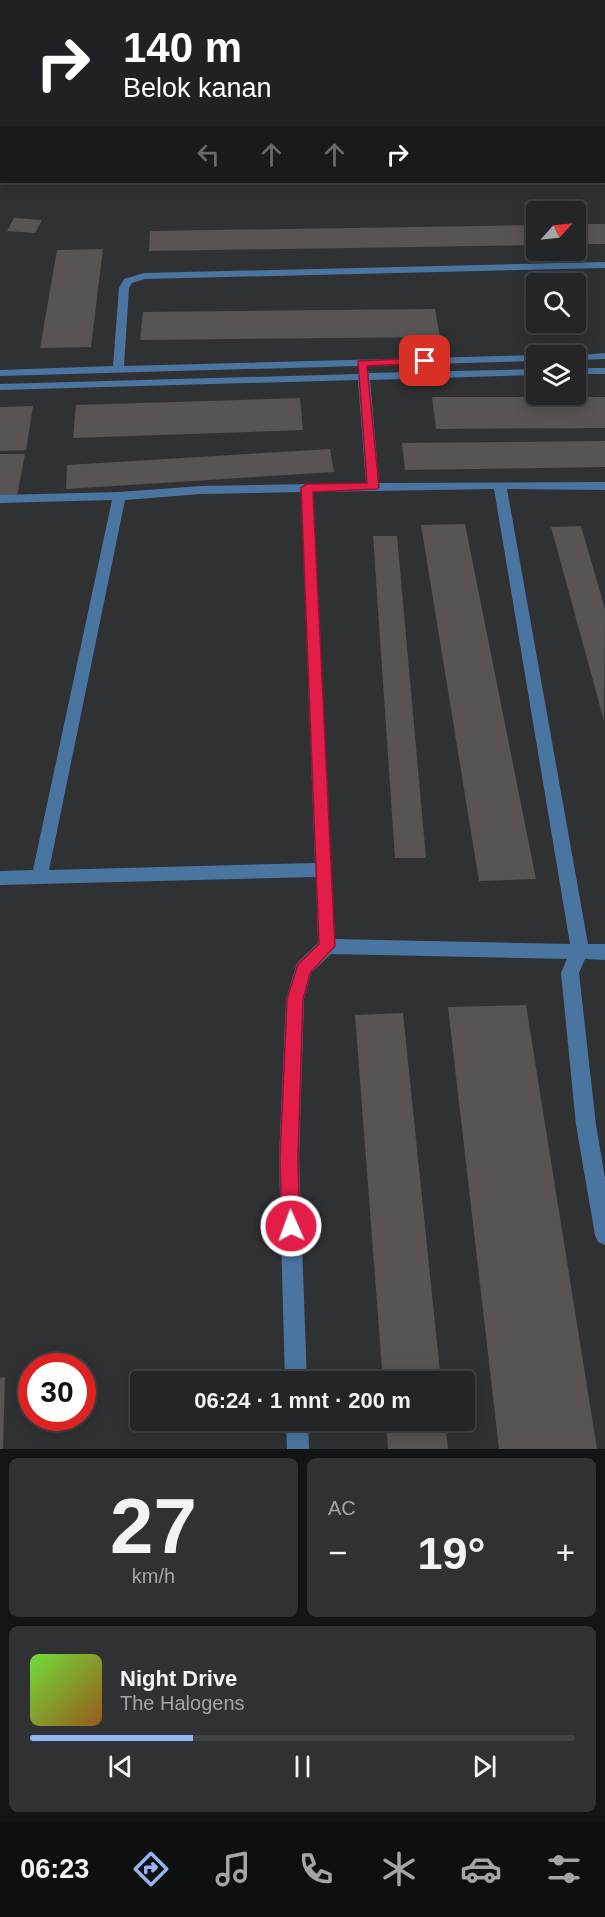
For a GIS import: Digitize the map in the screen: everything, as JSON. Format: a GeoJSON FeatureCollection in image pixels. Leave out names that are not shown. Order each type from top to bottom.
{"type":"FeatureCollection","features":[{"type":"Feature","properties":{"kind":"street"},"geometry":{"type":"LineString","coordinates":[[118,371],[124,288],[128,281],[144,276],[605,265]]}},
{"type":"Feature","properties":{"kind":"street"},"geometry":{"type":"LineString","coordinates":[[586,357],[605,356]]}},
{"type":"Feature","properties":{"kind":"street"},"geometry":{"type":"LineString","coordinates":[[0,373],[526,358]]}},
{"type":"Feature","properties":{"kind":"street"},"geometry":{"type":"LineString","coordinates":[[362,363],[373,487]]}},
{"type":"Feature","properties":{"kind":"street"},"geometry":{"type":"LineString","coordinates":[[586,371],[605,371]]}},
{"type":"Feature","properties":{"kind":"street"},"geometry":{"type":"LineString","coordinates":[[0,387],[526,372]]}},
{"type":"Feature","properties":{"kind":"street"},"geometry":{"type":"LineString","coordinates":[[500,485],[580,950],[570,973],[586,1125],[605,1235]]}},
{"type":"Feature","properties":{"kind":"street"},"geometry":{"type":"LineString","coordinates":[[0,499],[119,496],[201,490],[500,485],[605,486]]}},
{"type":"Feature","properties":{"kind":"street"},"geometry":{"type":"LineString","coordinates":[[307,488],[327,946]]}},
{"type":"Feature","properties":{"kind":"street"},"geometry":{"type":"LineString","coordinates":[[40,875],[119,496]]}},
{"type":"Feature","properties":{"kind":"street"},"geometry":{"type":"LineString","coordinates":[[0,878],[40,875],[323,870]]}},
{"type":"Feature","properties":{"kind":"street"},"geometry":{"type":"LineString","coordinates":[[296,1371],[289,1159],[295,999],[303,969],[327,946],[605,952]]}},
{"type":"Feature","properties":{"kind":"street"},"geometry":{"type":"LineString","coordinates":[[297,1431],[298,1449]]}},
{"type":"Feature","properties":{"kind":"building"},"geometry":{"type":"Polygon","coordinates":[[[14,218],[42,220],[35,233],[7,231],[14,218]]]}},
{"type":"Feature","properties":{"kind":"building"},"geometry":{"type":"Polygon","coordinates":[[[586,224],[605,224],[605,244],[586,244],[586,224]]]}},
{"type":"Feature","properties":{"kind":"building"},"geometry":{"type":"Polygon","coordinates":[[[526,225],[526,245],[149,251],[150,231],[526,225]]]}},
{"type":"Feature","properties":{"kind":"building"},"geometry":{"type":"Polygon","coordinates":[[[103,249],[91,347],[40,348],[57,250],[103,249]]]}},
{"type":"Feature","properties":{"kind":"building"},"geometry":{"type":"Polygon","coordinates":[[[435,309],[440,337],[140,340],[143,312],[435,309]]]}},
{"type":"Feature","properties":{"kind":"building"},"geometry":{"type":"Polygon","coordinates":[[[432,397],[526,397],[526,405],[586,405],[586,397],[605,397],[605,428],[436,429],[432,397]]]}},
{"type":"Feature","properties":{"kind":"building"},"geometry":{"type":"Polygon","coordinates":[[[300,398],[303,430],[73,438],[76,405],[300,398]]]}},
{"type":"Feature","properties":{"kind":"building"},"geometry":{"type":"Polygon","coordinates":[[[33,406],[26,450],[0,451],[0,407],[33,406]]]}},
{"type":"Feature","properties":{"kind":"building"},"geometry":{"type":"Polygon","coordinates":[[[605,441],[605,467],[405,470],[402,443],[605,441]]]}},
{"type":"Feature","properties":{"kind":"building"},"geometry":{"type":"Polygon","coordinates":[[[330,449],[334,472],[66,489],[67,465],[330,449]]]}},
{"type":"Feature","properties":{"kind":"building"},"geometry":{"type":"Polygon","coordinates":[[[0,454],[25,454],[17,496],[0,496],[0,454]]]}},
{"type":"Feature","properties":{"kind":"building"},"geometry":{"type":"Polygon","coordinates":[[[465,524],[536,879],[479,881],[421,525],[465,524]]]}},
{"type":"Feature","properties":{"kind":"building"},"geometry":{"type":"Polygon","coordinates":[[[581,526],[605,609],[604,721],[551,527],[581,526]]]}},
{"type":"Feature","properties":{"kind":"building"},"geometry":{"type":"Polygon","coordinates":[[[373,536],[397,536],[426,858],[395,858],[373,536]]]}},
{"type":"Feature","properties":{"kind":"building"},"geometry":{"type":"Polygon","coordinates":[[[526,1005],[597,1449],[499,1449],[448,1007],[526,1005]]]}},
{"type":"Feature","properties":{"kind":"building"},"geometry":{"type":"Polygon","coordinates":[[[403,1013],[440,1371],[382,1371],[355,1015],[403,1013]]]}},
{"type":"Feature","properties":{"kind":"building"},"geometry":{"type":"Polygon","coordinates":[[[5,1377],[3,1449],[0,1449],[0,1378],[5,1377]]]}},
{"type":"Feature","properties":{"kind":"building"},"geometry":{"type":"Polygon","coordinates":[[[387,1431],[446,1431],[448,1449],[388,1449],[387,1431]]]}},
{"type":"Feature","properties":{"kind":"route"},"geometry":{"type":"LineString","coordinates":[[291,1226],[289,1159],[295,999],[303,969],[327,946],[307,488],[373,487],[362,363],[425,361]]}}]}
